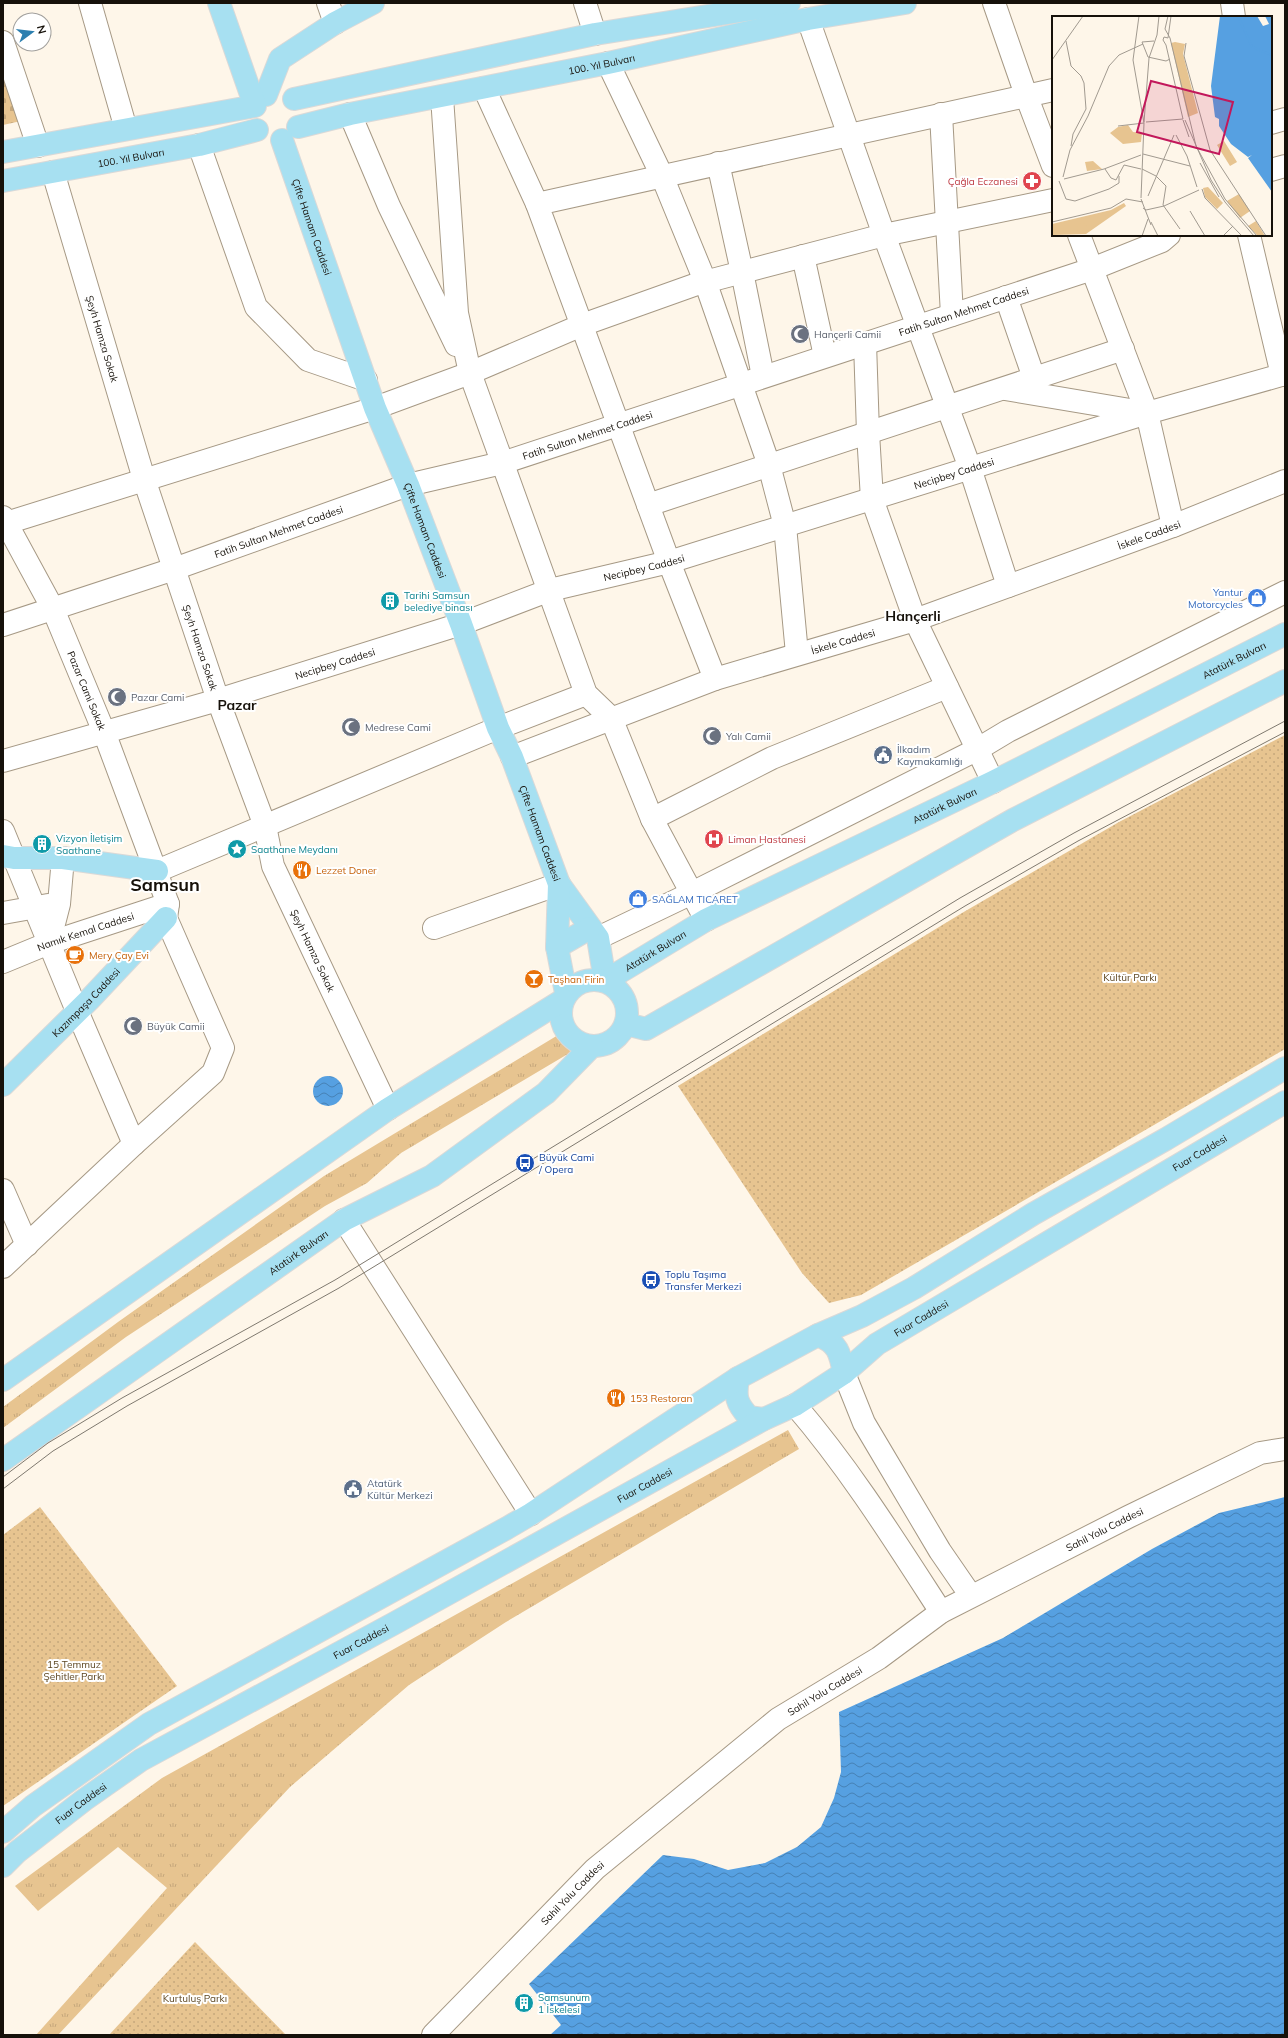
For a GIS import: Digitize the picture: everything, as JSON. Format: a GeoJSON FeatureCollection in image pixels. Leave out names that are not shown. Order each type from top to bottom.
{"type":"FeatureCollection","features":[{"type":"Feature","properties":{"kind":"main road"},"geometry":{"type":"LineString","coordinates":[[219,3],[260,100]]}},
{"type":"Feature","properties":{"kind":"main road"},"geometry":{"type":"LineString","coordinates":[[294,99],[300,112],[290,133],[267,139],[257,130],[253,121],[260,100],[280,59],[332,13],[373,3]]}},
{"type":"Feature","properties":{"kind":"main road"},"geometry":{"type":"LineString","coordinates":[[3,152],[126,129],[260,100],[280,93],[294,99],[595,34],[786,3]]}},
{"type":"Feature","properties":{"kind":"main road","name":"100. Yıl Bulvarı"},"geometry":{"type":"LineString","coordinates":[[290,133],[350,114],[608,63],[808,19],[905,3]]}},
{"type":"Feature","properties":{"kind":"main road","name":"100. Yıl Bulvarı"},"geometry":{"type":"LineString","coordinates":[[3,181],[199,145],[257,130]]}},
{"type":"Feature","properties":{"kind":"main road","name":"Çifte Hamam Caddesi"},"geometry":{"type":"LineString","coordinates":[[290,133],[376,408],[408,485],[461,624],[498,728],[512,757],[559,884],[594,933],[605,981]]}},
{"type":"Feature","properties":{"kind":"main road","name":"Atatürk Bulvarı"},"geometry":{"type":"LineString","coordinates":[[605,981],[706,920],[993,782],[1285,634]]}},
{"type":"Feature","properties":{"kind":"main road"},"geometry":{"type":"LineString","coordinates":[[626,1024],[646,1029],[1013,820],[1285,682]]}},
{"type":"Feature","properties":{"kind":"main road"},"geometry":{"type":"LineString","coordinates":[[9,857],[63,858],[157,871]]}},
{"type":"Feature","properties":{"kind":"main road"},"geometry":{"type":"LineString","coordinates":[[3,1380],[388,1109],[565,996],[574,985],[584,980],[594,979],[605,981],[615,986],[622,994],[628,1013],[626,1024],[621,1034],[613,1041],[603,1045],[592,1046],[580,1043],[569,1036],[563,1025],[561,1012],[565,996],[557,947],[559,884]]}},
{"type":"Feature","properties":{"kind":"main road","name":"Kazımpaşa Caddesi"},"geometry":{"type":"LineString","coordinates":[[3,1084],[77,1012],[167,911]]}},
{"type":"Feature","properties":{"kind":"main road"},"geometry":{"type":"LineString","coordinates":[[557,947],[594,933]]}},
{"type":"Feature","properties":{"kind":"main road","name":"Atatürk Bulvarı"},"geometry":{"type":"LineString","coordinates":[[3,1460],[344,1220],[432,1176],[546,1093],[592,1046]]}},
{"type":"Feature","properties":{"kind":"main road"},"geometry":{"type":"LineString","coordinates":[[3,1832],[33,1806],[149,1724],[531,1514],[738,1378],[818,1335],[862,1316],[914,1288],[1033,1214],[1166,1139],[1285,1068]]}},
{"type":"Feature","properties":{"kind":"main road","name":"Fuar Caddesi"},"geometry":{"type":"LineString","coordinates":[[3,1866],[17,1852],[84,1800],[141,1760],[386,1628],[764,1419],[795,1405],[844,1373],[877,1344],[1285,1102]]}},
{"type":"Feature","properties":{"kind":"main road"},"geometry":{"type":"LineString","coordinates":[[818,1335],[829,1340],[837,1348],[841,1357],[844,1373]]}},
{"type":"Feature","properties":{"kind":"main road"},"geometry":{"type":"LineString","coordinates":[[738,1378],[736,1393],[739,1406],[749,1417],[764,1419]]}},
{"type":"Feature","properties":{"kind":"street"},"geometry":{"type":"LineString","coordinates":[[90,3],[126,129]]}},
{"type":"Feature","properties":{"kind":"street"},"geometry":{"type":"LineString","coordinates":[[585,3],[595,34]]}},
{"type":"Feature","properties":{"kind":"street"},"geometry":{"type":"LineString","coordinates":[[994,3],[1052,163]]}},
{"type":"Feature","properties":{"kind":"street"},"geometry":{"type":"LineString","coordinates":[[1232,3],[1234,16]]}},
{"type":"Feature","properties":{"kind":"street"},"geometry":{"type":"LineString","coordinates":[[808,19],[850,134],[884,235],[970,468],[1008,586]]}},
{"type":"Feature","properties":{"kind":"street"},"geometry":{"type":"LineString","coordinates":[[3,42],[38,146]]}},
{"type":"Feature","properties":{"kind":"street"},"geometry":{"type":"LineString","coordinates":[[608,63],[662,176],[705,282],[769,465],[785,526],[797,654]]}},
{"type":"Feature","properties":{"kind":"street"},"geometry":{"type":"LineString","coordinates":[[484,88],[537,204],[669,562],[715,680]]}},
{"type":"Feature","properties":{"kind":"street"},"geometry":{"type":"LineString","coordinates":[[537,204],[1052,90]]}},
{"type":"Feature","properties":{"kind":"street"},"geometry":{"type":"LineString","coordinates":[[442,97],[457,313],[470,373]]}},
{"type":"Feature","properties":{"kind":"street"},"geometry":{"type":"LineString","coordinates":[[350,114],[426,285],[470,373],[550,590],[586,694],[611,718],[652,819],[706,920]]}},
{"type":"Feature","properties":{"kind":"street"},"geometry":{"type":"LineString","coordinates":[[941,114],[952,315]]}},
{"type":"Feature","properties":{"kind":"street"},"geometry":{"type":"LineString","coordinates":[[1272,123],[1285,119]]}},
{"type":"Feature","properties":{"kind":"street"},"geometry":{"type":"LineString","coordinates":[[199,145],[256,307],[308,360],[366,380]]}},
{"type":"Feature","properties":{"kind":"street"},"geometry":{"type":"LineString","coordinates":[[718,164],[763,376]]}},
{"type":"Feature","properties":{"kind":"street"},"geometry":{"type":"LineString","coordinates":[[1272,170],[1285,166]]}},
{"type":"Feature","properties":{"kind":"street","name":"Şeyh Hamza Sokak"},"geometry":{"type":"LineString","coordinates":[[53,172],[144,479],[218,700],[265,826],[273,866],[388,1109]]}},
{"type":"Feature","properties":{"kind":"street"},"geometry":{"type":"LineString","coordinates":[[4,521],[376,408],[470,373],[582,325],[705,282],[884,235],[1052,200]]}},
{"type":"Feature","properties":{"kind":"street"},"geometry":{"type":"LineString","coordinates":[[1079,236],[1147,413],[1173,526]]}},
{"type":"Feature","properties":{"kind":"street","name":"Fatih Sultan Mehmet Caddesi"},"geometry":{"type":"LineString","coordinates":[[3,625],[174,569],[408,485],[502,463],[1092,269],[1162,241],[1168,236]]}},
{"type":"Feature","properties":{"kind":"street"},"geometry":{"type":"LineString","coordinates":[[1249,236],[1284,375]]}},
{"type":"Feature","properties":{"kind":"street"},"geometry":{"type":"LineString","coordinates":[[803,256],[825,356]]}},
{"type":"Feature","properties":{"kind":"street"},"geometry":{"type":"LineString","coordinates":[[1006,297],[1034,378]]}},
{"type":"Feature","properties":{"kind":"street"},"geometry":{"type":"LineString","coordinates":[[865,343],[872,499],[915,620],[993,782]]}},
{"type":"Feature","properties":{"kind":"street"},"geometry":{"type":"LineString","coordinates":[[648,505],[1123,349]]}},
{"type":"Feature","properties":{"kind":"street","name":"Necipbey Caddesi"},"geometry":{"type":"LineString","coordinates":[[3,761],[218,700],[461,624],[550,590],[669,562],[1147,413],[1284,375]]}},
{"type":"Feature","properties":{"kind":"street"},"geometry":{"type":"LineString","coordinates":[[1001,389],[1147,413]]}},
{"type":"Feature","properties":{"kind":"street","name":"İskele Caddesi"},"geometry":{"type":"LineString","coordinates":[[512,757],[611,718],[715,680],[797,654],[915,620],[1173,526],[1283,488]]}},
{"type":"Feature","properties":{"kind":"street","name":"Pazar Cami Sokak"},"geometry":{"type":"LineString","coordinates":[[3,1267],[134,1144],[213,1074],[223,1048],[167,911],[157,871],[104,732],[53,609],[4,521]]}},
{"type":"Feature","properties":{"kind":"street"},"geometry":{"type":"LineString","coordinates":[[594,933],[692,893],[978,749],[1008,730],[1285,592]]}},
{"type":"Feature","properties":{"kind":"street"},"geometry":{"type":"LineString","coordinates":[[652,819],[772,758],[947,687]]}},
{"type":"Feature","properties":{"kind":"street"},"geometry":{"type":"LineString","coordinates":[[157,871],[254,832],[265,826],[498,728],[586,694]]}},
{"type":"Feature","properties":{"kind":"street"},"geometry":{"type":"LineString","coordinates":[[3,831],[9,857],[34,907],[77,1012],[134,1144]]}},
{"type":"Feature","properties":{"kind":"street"},"geometry":{"type":"LineString","coordinates":[[49,943],[59,904],[63,858]]}},
{"type":"Feature","properties":{"kind":"street"},"geometry":{"type":"LineString","coordinates":[[434,928],[559,884]]}},
{"type":"Feature","properties":{"kind":"street"},"geometry":{"type":"LineString","coordinates":[[3,913],[59,904]]}},
{"type":"Feature","properties":{"kind":"street","name":"Namık Kemal Caddesi"},"geometry":{"type":"LineString","coordinates":[[3,962],[49,943],[167,911]]}},
{"type":"Feature","properties":{"kind":"street"},"geometry":{"type":"LineString","coordinates":[[3,1190],[27,1245]]}},
{"type":"Feature","properties":{"kind":"street"},"geometry":{"type":"LineString","coordinates":[[344,1220],[531,1514]]}},
{"type":"Feature","properties":{"kind":"street"},"geometry":{"type":"LineString","coordinates":[[844,1373],[864,1423],[940,1552],[971,1596]]}},
{"type":"Feature","properties":{"kind":"street"},"geometry":{"type":"LineString","coordinates":[[795,1405],[831,1447],[941,1612]]}},
{"type":"Feature","properties":{"kind":"street","name":"Sahil Yolu Caddesi"},"geometry":{"type":"LineString","coordinates":[[433,2035],[595,1869],[778,1719],[879,1658],[941,1612],[971,1596],[1260,1453],[1285,1449]]}},
{"type":"Feature","properties":{"kind":"street"},"geometry":{"type":"LineString","coordinates":[[911,1566],[940,1552]]}},
{"type":"Feature","properties":{"kind":"green space"},"geometry":{"type":"Polygon","coordinates":[[[3,65],[21,121],[3,125],[3,65]]]}},
{"type":"Feature","properties":{"kind":"green space","name":"Kültür Parkı"},"geometry":{"type":"Polygon","coordinates":[[[1285,735],[1285,1049],[861,1295],[829,1303],[802,1273],[678,1086],[962,913],[1119,822],[1285,735]]]}},
{"type":"Feature","properties":{"kind":"green space"},"geometry":{"type":"Polygon","coordinates":[[[573,1026],[583,1045],[401,1153],[367,1183],[325,1206],[126,1337],[3,1428],[3,1407],[118,1322],[324,1176],[573,1026]]]}},
{"type":"Feature","properties":{"kind":"green space"},"geometry":{"type":"Polygon","coordinates":[[[788,1430],[799,1449],[506,1622],[409,1685],[290,1787],[58,2035],[36,2035],[167,1888],[118,1847],[38,1911],[15,1886],[162,1778],[788,1430]]]}},
{"type":"Feature","properties":{"kind":"green space","name":"15 Temmuz Şehitler Parkı"},"geometry":{"type":"Polygon","coordinates":[[[40,1507],[177,1686],[3,1806],[3,1535],[40,1507]]]}},
{"type":"Feature","properties":{"kind":"green space","name":"Kurtuluş Parkı"},"geometry":{"type":"Polygon","coordinates":[[[195,1942],[286,2035],[109,2035],[195,1942]]]}},
{"type":"Feature","properties":{"kind":"water"},"geometry":{"type":"Polygon","coordinates":[[[328,1076],[339,1080],[343,1091],[339,1102],[328,1106],[317,1102],[313,1091],[317,1080],[328,1076]]]}},
{"type":"Feature","properties":{"kind":"water"},"geometry":{"type":"Polygon","coordinates":[[[1285,1497],[1285,2035],[550,2035],[561,2025],[529,1984],[663,1855],[694,1859],[728,1870],[765,1863],[797,1847],[821,1827],[834,1798],[841,1772],[839,1712],[1003,1638],[1152,1549],[1219,1513],[1285,1497]]]}},
{"type":"Feature","properties":{"kind":"tram line"},"geometry":{"type":"LineString","coordinates":[[3,1477],[48,1443],[122,1398],[335,1280],[960,898],[1074,833],[1285,721]]}},
{"type":"Feature","properties":{"kind":"tram line"},"geometry":{"type":"LineString","coordinates":[[3,1489],[53,1451],[127,1406],[339,1288],[965,906],[1078,841],[1285,732]]}},
{"type":"Feature","properties":{"kind":"place","name":"Çağla Eczanesi"},"geometry":{"type":"Point","coordinates":[1032,181]}},
{"type":"Feature","properties":{"kind":"place","name":"Hançerli Camii"},"geometry":{"type":"Point","coordinates":[800,334]}},
{"type":"Feature","properties":{"kind":"place","name":"Yantur Motorcycles"},"geometry":{"type":"Point","coordinates":[1257,598]}},
{"type":"Feature","properties":{"kind":"place","name":"Tarihi Samsun belediye binası"},"geometry":{"type":"Point","coordinates":[390,601]}},
{"type":"Feature","properties":{"kind":"place","name":"Pazar Cami"},"geometry":{"type":"Point","coordinates":[117,697]}},
{"type":"Feature","properties":{"kind":"place","name":"Medrese Cami"},"geometry":{"type":"Point","coordinates":[351,727]}},
{"type":"Feature","properties":{"kind":"place","name":"Yalı Camii"},"geometry":{"type":"Point","coordinates":[712,736]}},
{"type":"Feature","properties":{"kind":"place","name":"İlkadım Kaymakamlığı"},"geometry":{"type":"Point","coordinates":[883,755]}},
{"type":"Feature","properties":{"kind":"place","name":"Liman Hastanesi"},"geometry":{"type":"Point","coordinates":[714,839]}},
{"type":"Feature","properties":{"kind":"place","name":"Vizyon İletişim Saathane"},"geometry":{"type":"Point","coordinates":[42,844]}},
{"type":"Feature","properties":{"kind":"place","name":"Saathane Meydanı"},"geometry":{"type":"Point","coordinates":[237,849]}},
{"type":"Feature","properties":{"kind":"place","name":"Lezzet Doner"},"geometry":{"type":"Point","coordinates":[302,870]}},
{"type":"Feature","properties":{"kind":"place","name":"SAĞLAM TICARET"},"geometry":{"type":"Point","coordinates":[638,899]}},
{"type":"Feature","properties":{"kind":"place","name":"Mery Çay Evi"},"geometry":{"type":"Point","coordinates":[75,955]}},
{"type":"Feature","properties":{"kind":"place","name":"Taşhan Firin"},"geometry":{"type":"Point","coordinates":[534,979]}},
{"type":"Feature","properties":{"kind":"place","name":"Büyük Camii"},"geometry":{"type":"Point","coordinates":[133,1026]}},
{"type":"Feature","properties":{"kind":"place","name":"Büyük Cami / Opera"},"geometry":{"type":"Point","coordinates":[525,1163]}},
{"type":"Feature","properties":{"kind":"place","name":"Toplu Taşıma Transfer Merkezi"},"geometry":{"type":"Point","coordinates":[651,1280]}},
{"type":"Feature","properties":{"kind":"place","name":"153 Restoran"},"geometry":{"type":"Point","coordinates":[616,1398]}},
{"type":"Feature","properties":{"kind":"place","name":"Atatürk Kültür Merkezi"},"geometry":{"type":"Point","coordinates":[353,1489]}},
{"type":"Feature","properties":{"kind":"place","name":"Samsunum 1 İskelesi"},"geometry":{"type":"Point","coordinates":[524,2003]}},
{"type":"Feature","properties":{"kind":"district","name":"Hançerli"},"geometry":{"type":"Point","coordinates":[913,616]}},
{"type":"Feature","properties":{"kind":"district","name":"Pazar"},"geometry":{"type":"Point","coordinates":[237,705]}},
{"type":"Feature","properties":{"kind":"district","name":"Samsun"},"geometry":{"type":"Point","coordinates":[165,885]}}]}
